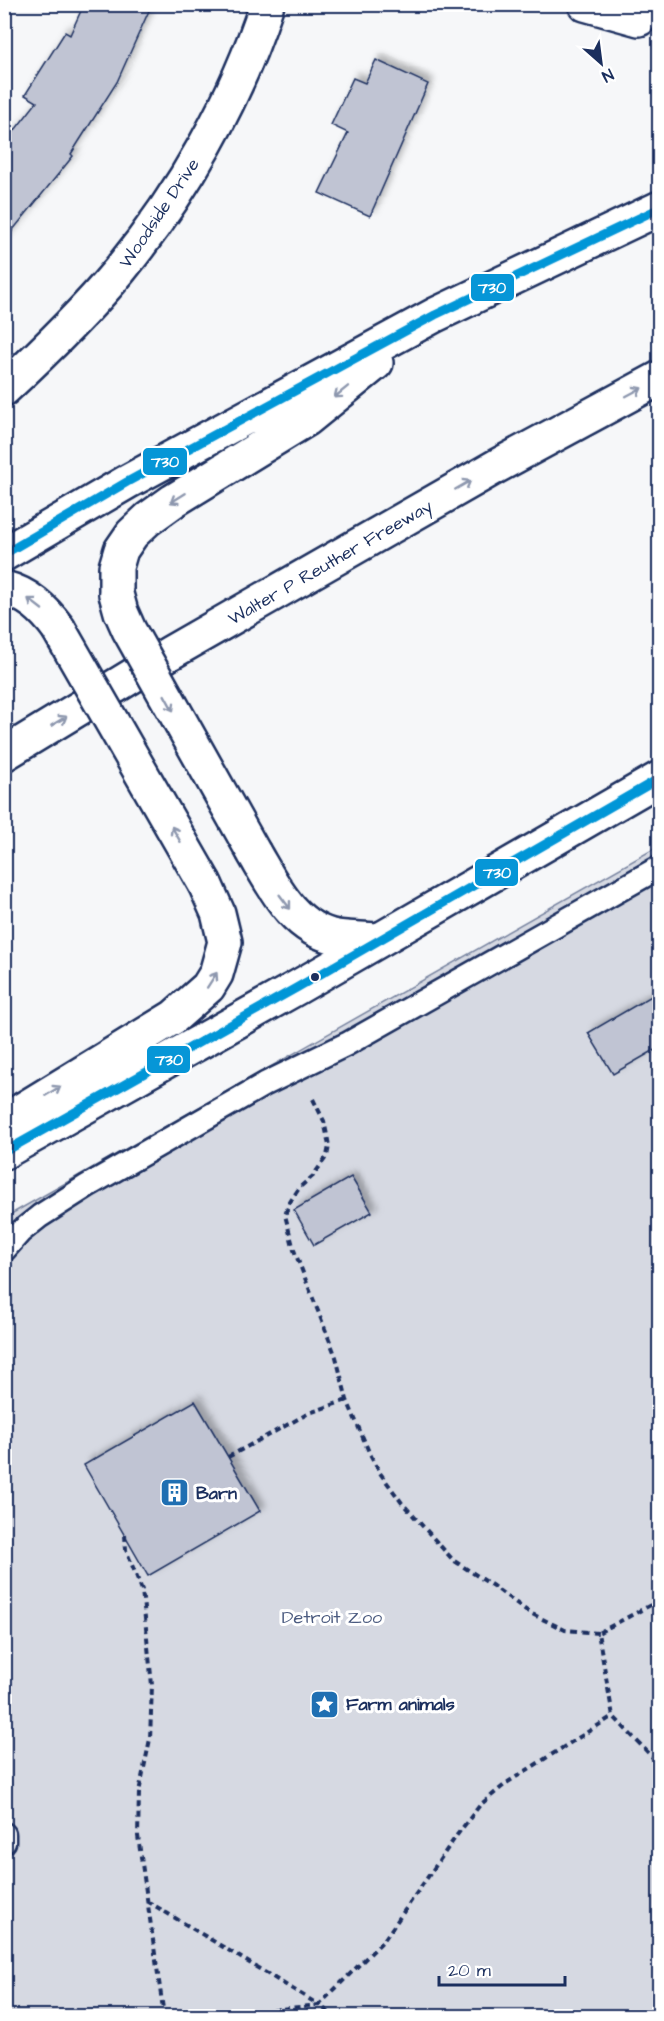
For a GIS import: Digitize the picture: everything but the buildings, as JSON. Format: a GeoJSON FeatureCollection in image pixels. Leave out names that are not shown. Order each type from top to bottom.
{"type":"FeatureCollection","features":[{"type":"Feature","properties":{"kind":"main road","name":"Woodside Drive"},"geometry":{"type":"LineString","coordinates":[[4,389],[78,317],[118,273],[153,229],[213,129],[258,32],[267,4]]}},
{"type":"Feature","properties":{"kind":"main road"},"geometry":{"type":"LineString","coordinates":[[585,4],[639,19]]}},
{"type":"Feature","properties":{"kind":"main road"},"geometry":{"type":"LineString","coordinates":[[4,554],[127,482],[435,315],[660,208]]}},
{"type":"Feature","properties":{"kind":"main road"},"geometry":{"type":"LineString","coordinates":[[379,940],[336,937],[317,931],[289,909],[276,891],[129,630],[116,594],[116,567],[121,550],[132,534],[148,519],[173,501],[307,419],[435,315]]}},
{"type":"Feature","properties":{"kind":"main road","name":"Walter P Reuther Freeway"},"geometry":{"type":"LineString","coordinates":[[4,754],[170,653],[497,466],[660,378]]}},
{"type":"Feature","properties":{"kind":"main road"},"geometry":{"type":"LineString","coordinates":[[4,588],[17,591],[38,605],[58,628],[205,885],[218,913],[225,942],[216,975],[208,987],[174,1017],[22,1110],[4,1124]]}},
{"type":"Feature","properties":{"kind":"main road"},"geometry":{"type":"LineString","coordinates":[[4,1152],[298,987],[660,778]]}},
{"type":"Feature","properties":{"kind":"lane"},"geometry":{"type":"LineString","coordinates":[[4,1250],[20,1232],[40,1216],[87,1186],[265,1084],[347,1044],[660,867]]}},
{"type":"Feature","properties":{"kind":"lane"},"geometry":{"type":"LineString","coordinates":[[4,1834],[4,1842]]}},
{"type":"Feature","properties":{"kind":"path"},"geometry":{"type":"LineString","coordinates":[[298,1068],[324,1121],[329,1146],[327,1156],[320,1168],[300,1187],[285,1215],[294,1250],[336,1357],[358,1431],[380,1473],[423,1529],[453,1560],[494,1586],[530,1613],[565,1630],[598,1633],[660,1600]]}},
{"type":"Feature","properties":{"kind":"path"},"geometry":{"type":"LineString","coordinates":[[228,1457],[309,1413],[347,1400]]}},
{"type":"Feature","properties":{"kind":"path"},"geometry":{"type":"LineString","coordinates":[[125,1535],[126,1550],[142,1590],[152,1685],[150,1739],[139,1792],[138,1836],[164,2016]]}},
{"type":"Feature","properties":{"kind":"path"},"geometry":{"type":"LineString","coordinates":[[598,1633],[613,1716],[660,1765]]}},
{"type":"Feature","properties":{"kind":"path"},"geometry":{"type":"LineString","coordinates":[[210,2016],[319,2005],[384,1940],[480,1805],[508,1782],[613,1716]]}},
{"type":"Feature","properties":{"kind":"path"},"geometry":{"type":"LineString","coordinates":[[147,1901],[334,2016]]}},
{"type":"Feature","properties":{"kind":"green space","name":"Detroit Zoo"},"geometry":{"type":"Polygon","coordinates":[[[659,846],[659,2016],[5,2016],[4,1218],[659,846]]]}},
{"type":"Feature","properties":{"kind":"transit line","name":"730"},"geometry":{"type":"LineString","coordinates":[[4,554],[127,482],[435,315],[660,208]]}},
{"type":"Feature","properties":{"kind":"transit line","name":"730"},"geometry":{"type":"LineString","coordinates":[[4,1152],[298,987],[660,778]]}},
{"type":"Feature","properties":{"kind":"place","name":"Barn"},"geometry":{"type":"Point","coordinates":[175,1493]}},
{"type":"Feature","properties":{"kind":"place","name":"Farm animals"},"geometry":{"type":"Point","coordinates":[325,1704]}}]}
